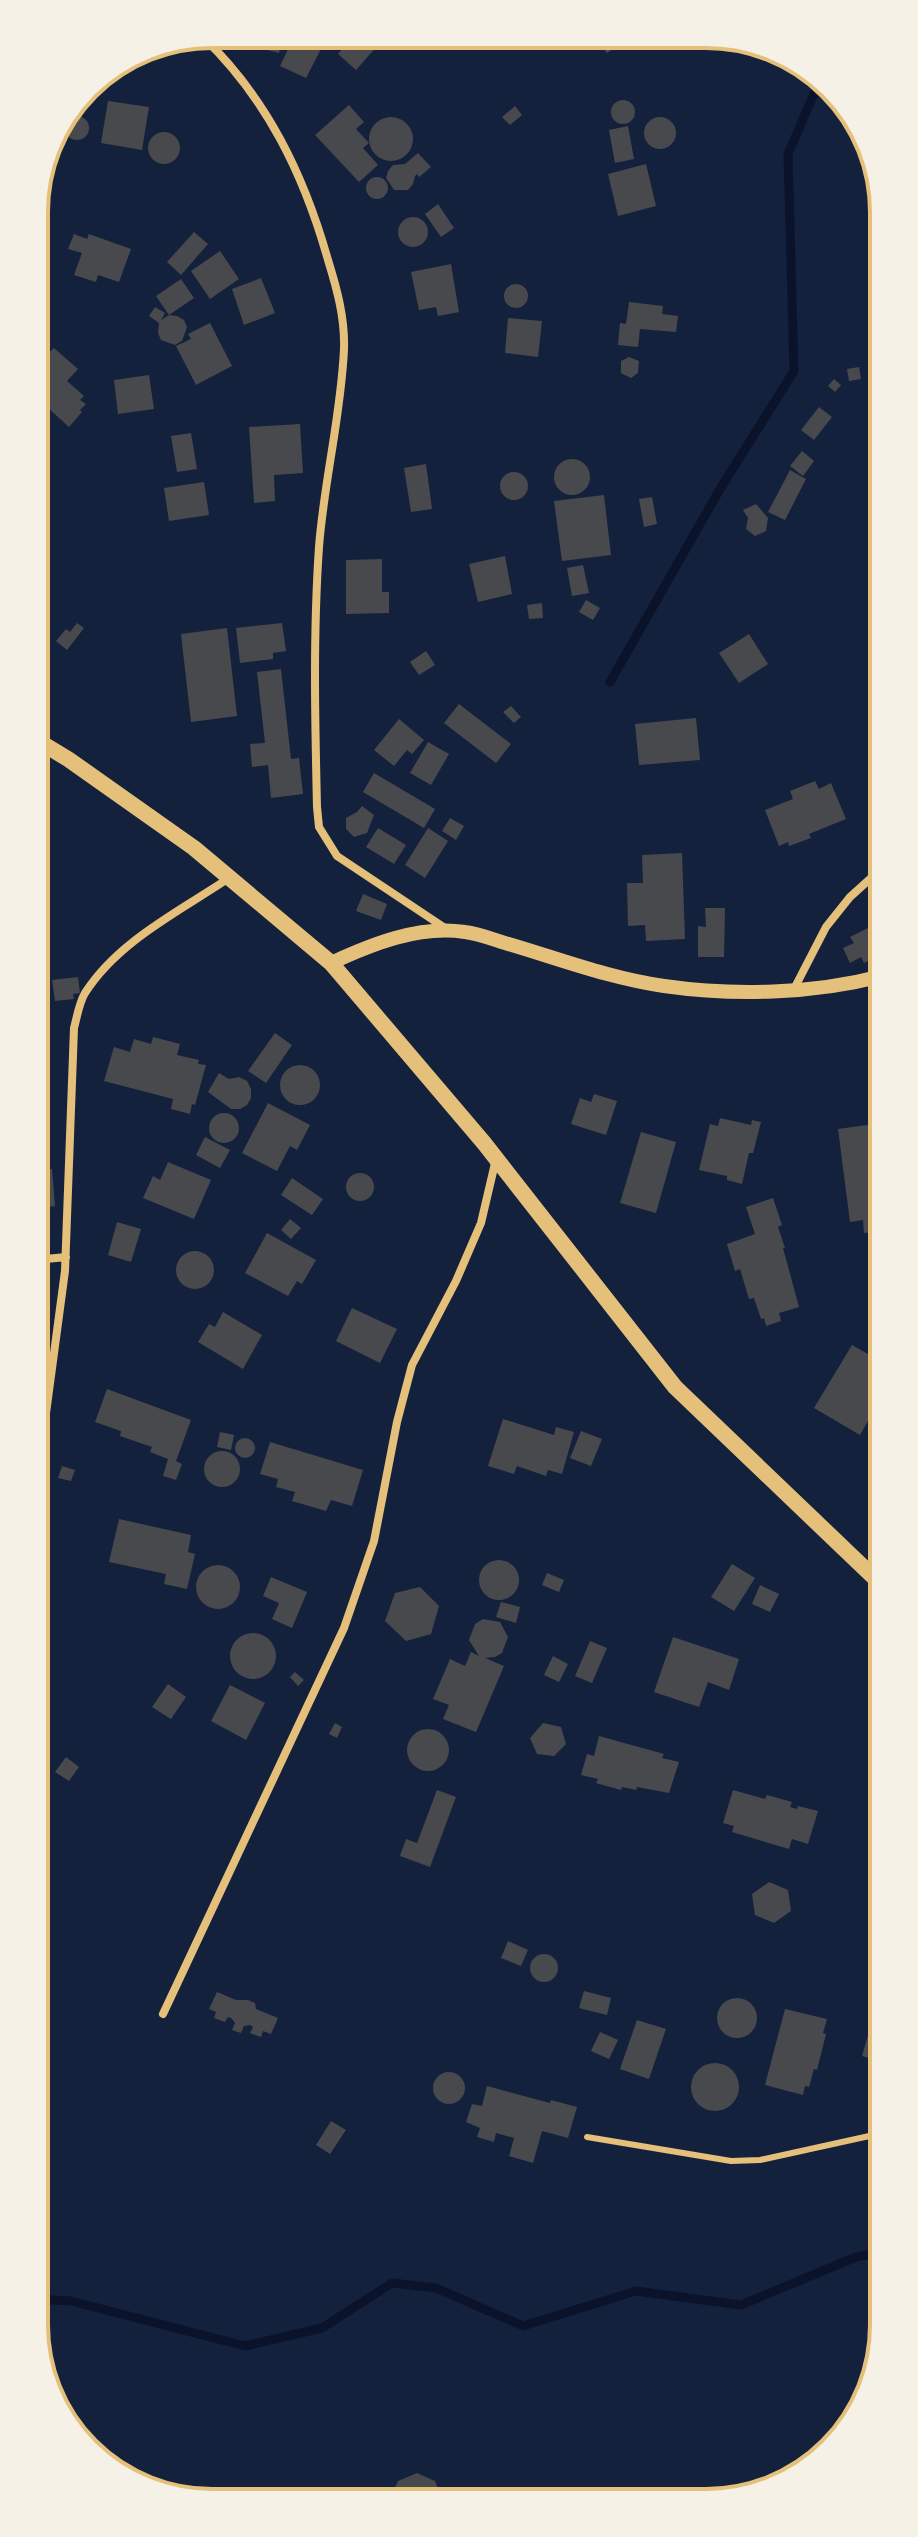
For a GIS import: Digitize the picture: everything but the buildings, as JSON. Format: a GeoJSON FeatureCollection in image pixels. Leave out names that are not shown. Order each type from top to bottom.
{"type":"FeatureCollection","features":[{"type":"Feature","properties":{"kind":"main road"},"geometry":{"type":"LineString","coordinates":[[48,747],[194,848],[331,963],[496,1158],[675,1387],[870,1574]]}},
{"type":"Feature","properties":{"kind":"street"},"geometry":{"type":"LineString","coordinates":[[212,48],[256,99],[281,139],[312,205],[341,304],[343,361],[338,420],[322,513],[314,623],[319,827],[337,856],[450,932]]}},
{"type":"Feature","properties":{"kind":"street"},"geometry":{"type":"LineString","coordinates":[[48,1396],[66,1257],[74,1028],[83,996],[103,969],[128,945],[230,878]]}},
{"type":"Feature","properties":{"kind":"street"},"geometry":{"type":"LineString","coordinates":[[794,989],[826,927],[850,897],[870,879]]}},
{"type":"Feature","properties":{"kind":"street"},"geometry":{"type":"LineString","coordinates":[[331,963],[385,941],[424,932],[465,932],[619,977],[664,986],[729,991],[794,989],[852,984],[870,979]]}},
{"type":"Feature","properties":{"kind":"street"},"geometry":{"type":"LineString","coordinates":[[163,2014],[344,1628],[374,1541],[397,1422],[412,1365],[456,1281],[481,1223],[496,1158]]}},
{"type":"Feature","properties":{"kind":"street"},"geometry":{"type":"LineString","coordinates":[[48,1259],[66,1257]]}},
{"type":"Feature","properties":{"kind":"lane"},"geometry":{"type":"LineString","coordinates":[[587,2137],[731,2161],[760,2160],[870,2136]]}},
{"type":"Feature","properties":{"kind":"waterway"},"geometry":{"type":"LineString","coordinates":[[610,682],[720,489],[794,371],[788,154],[816,90]]}},
{"type":"Feature","properties":{"kind":"waterway"},"geometry":{"type":"LineString","coordinates":[[48,2300],[71,2301],[245,2346],[322,2328],[392,2283],[436,2288],[523,2326],[636,2291],[741,2305],[870,2254]]}}]}
